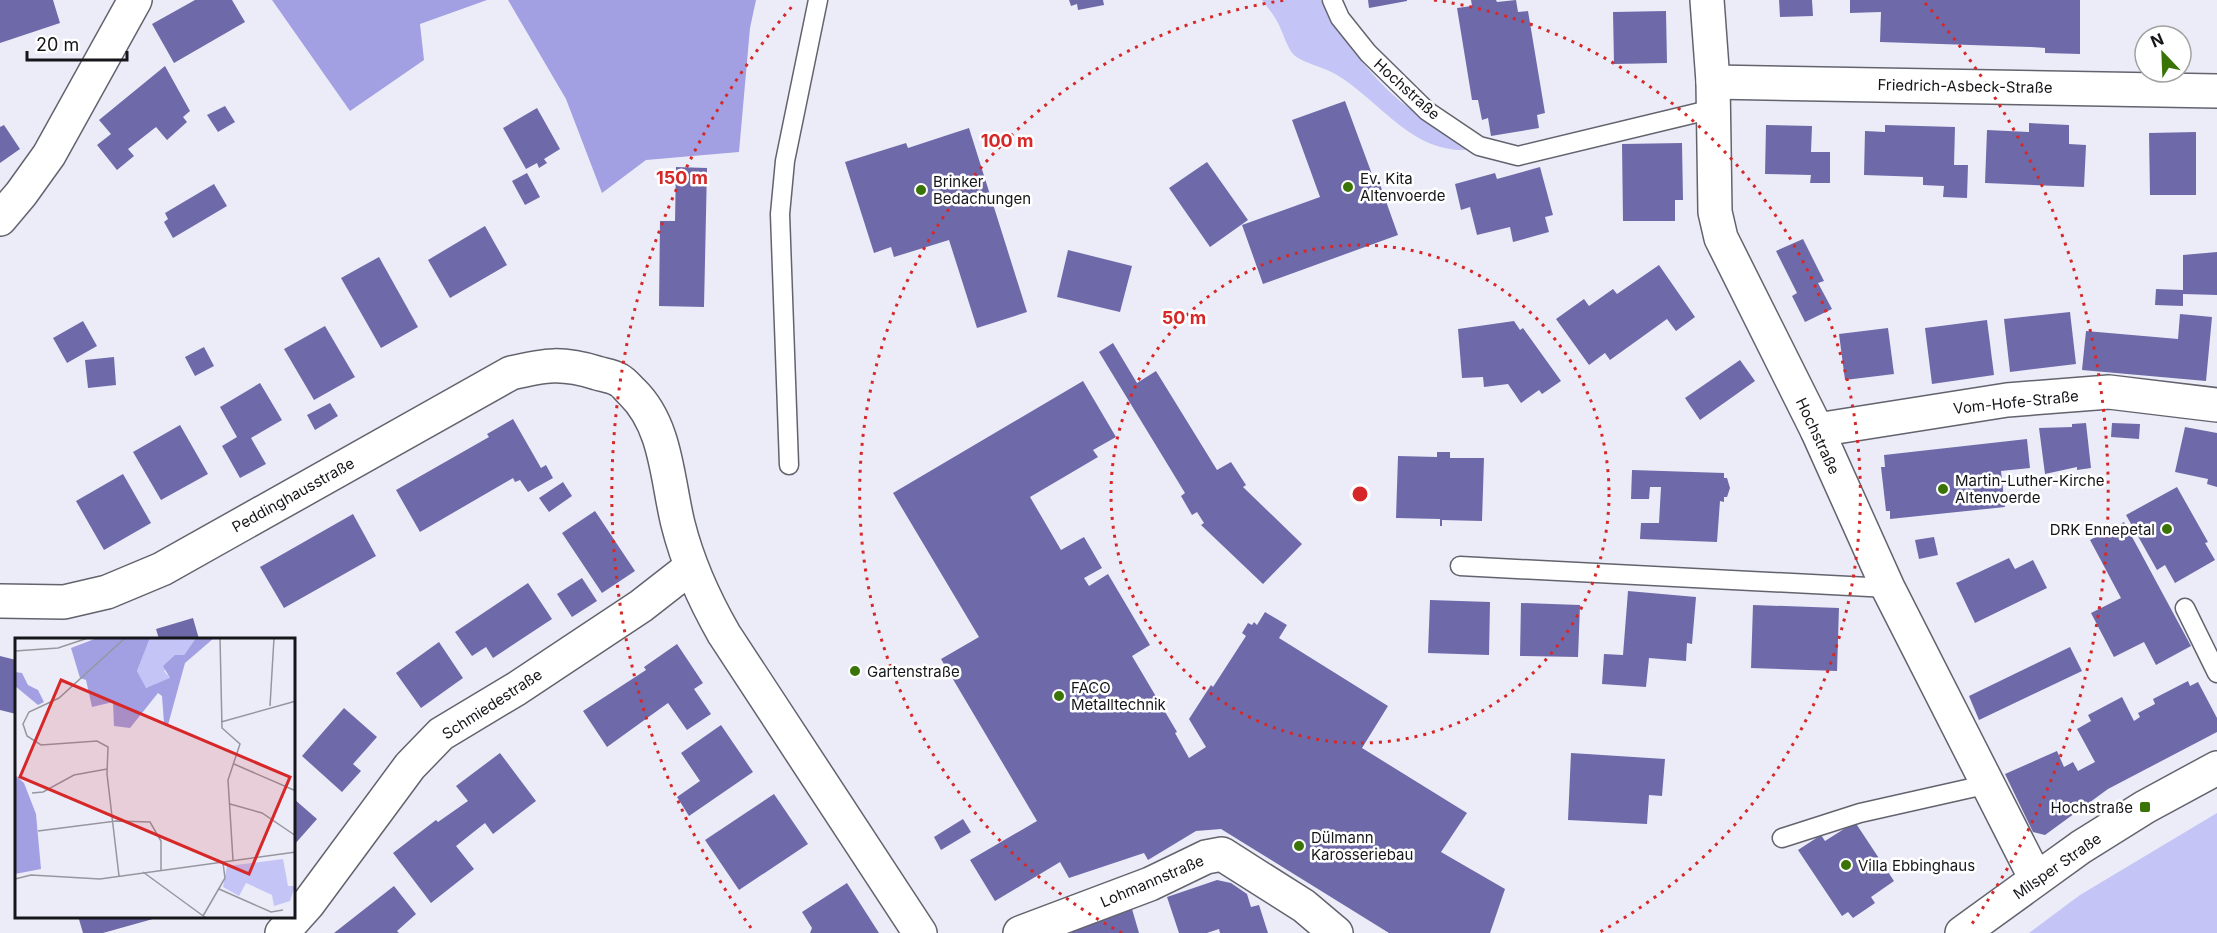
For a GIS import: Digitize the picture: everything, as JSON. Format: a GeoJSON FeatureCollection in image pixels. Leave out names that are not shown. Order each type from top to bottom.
{"type":"FeatureCollection","features":[{"type":"Feature","properties":{"kind":"street"},"geometry":{"type":"LineString","coordinates":[[0,219],[49,154],[135,0]]}},
{"type":"Feature","properties":{"kind":"street","name":"Hochstraße"},"geometry":{"type":"LineString","coordinates":[[1707,0],[1713,95],[1714,212],[1720,238],[1817,430],[1888,588],[2036,879]]}},
{"type":"Feature","properties":{"kind":"street","name":"Friedrich-Asbeck-Straße"},"geometry":{"type":"LineString","coordinates":[[1713,95],[2217,91]]}},
{"type":"Feature","properties":{"kind":"street","name":"Peddinghausstraße"},"geometry":{"type":"LineString","coordinates":[[0,601],[64,602],[107,592],[162,569],[511,373],[546,364],[579,367],[619,380],[642,401],[659,437],[678,523],[691,567]]}},
{"type":"Feature","properties":{"kind":"street","name":"Vom-Hofe-Straße"},"geometry":{"type":"LineString","coordinates":[[1817,430],[2007,400],[2109,392],[2217,405]]}},
{"type":"Feature","properties":{"kind":"street"},"geometry":{"type":"LineString","coordinates":[[691,567],[708,607],[724,634],[920,933]]}},
{"type":"Feature","properties":{"kind":"street","name":"Schmiedestraße"},"geometry":{"type":"LineString","coordinates":[[296,917],[410,766],[441,734],[516,689],[641,606],[691,567]]}},
{"type":"Feature","properties":{"kind":"street","name":"Milsper Straße"},"geometry":{"type":"LineString","coordinates":[[1962,933],[2081,847],[2145,807],[2217,768]]}},
{"type":"Feature","properties":{"kind":"street","name":"Lohmannstraße"},"geometry":{"type":"LineString","coordinates":[[1020,933],[1150,884],[1206,857],[1222,854],[1304,906],[1336,933]]}},
{"type":"Feature","properties":{"kind":"street","name":"Schmiedestraße"},"geometry":{"type":"LineString","coordinates":[[282,933],[295,918]]}},
{"type":"Feature","properties":{"kind":"lane"},"geometry":{"type":"LineString","coordinates":[[789,465],[780,214],[785,161],[818,0]]}},
{"type":"Feature","properties":{"kind":"lane","name":"Hochstraße"},"geometry":{"type":"LineString","coordinates":[[1332,0],[1340,18],[1368,53],[1427,111],[1479,146],[1518,156],[1713,95]]}},
{"type":"Feature","properties":{"kind":"lane"},"geometry":{"type":"LineString","coordinates":[[1460,566],[1888,588]]}},
{"type":"Feature","properties":{"kind":"lane"},"geometry":{"type":"LineString","coordinates":[[2185,608],[2217,672]]}},
{"type":"Feature","properties":{"kind":"lane"},"geometry":{"type":"LineString","coordinates":[[1782,838],[1860,813],[1989,784]]}},
{"type":"Feature","properties":{"kind":"shaded area"},"geometry":{"type":"Polygon","coordinates":[[[272,0],[487,0],[420,24],[424,60],[350,111],[272,0]]]}},
{"type":"Feature","properties":{"kind":"shaded area"},"geometry":{"type":"Polygon","coordinates":[[[508,0],[756,0],[750,28],[739,152],[646,160],[602,193],[566,99],[508,0]]]}},
{"type":"Feature","properties":{"kind":"shaded area"},"geometry":{"type":"Polygon","coordinates":[[[1262,0],[1321,0],[1346,41],[1377,79],[1400,101],[1466,150],[1429,143],[1412,134],[1337,75],[1295,56],[1287,45],[1276,20],[1262,0]]]}},
{"type":"Feature","properties":{"kind":"shaded area"},"geometry":{"type":"Polygon","coordinates":[[[2217,813],[2217,933],[2029,933],[2080,895],[2217,813]]]}},
{"type":"Feature","properties":{"kind":"building"},"geometry":{"type":"Polygon","coordinates":[[[0,0],[53,0],[60,23],[0,43],[0,0]]]}},
{"type":"Feature","properties":{"kind":"building"},"geometry":{"type":"Polygon","coordinates":[[[195,0],[232,0],[245,22],[174,63],[152,24],[195,0]]]}},
{"type":"Feature","properties":{"kind":"building"},"geometry":{"type":"Polygon","coordinates":[[[1069,0],[1103,0],[1104,5],[1078,10],[1077,4],[1071,6],[1069,0]]]}},
{"type":"Feature","properties":{"kind":"building"},"geometry":{"type":"Polygon","coordinates":[[[1368,0],[1407,0],[1407,1],[1369,8],[1368,0]]]}},
{"type":"Feature","properties":{"kind":"building"},"geometry":{"type":"Polygon","coordinates":[[[1471,0],[1496,0],[1497,2],[1516,0],[1518,12],[1528,11],[1545,113],[1537,115],[1539,128],[1491,136],[1488,118],[1482,120],[1478,100],[1472,100],[1457,8],[1472,6],[1471,0]]]}},
{"type":"Feature","properties":{"kind":"building"},"geometry":{"type":"Polygon","coordinates":[[[1779,0],[1812,0],[1813,16],[1780,17],[1779,0]]]}},
{"type":"Feature","properties":{"kind":"building"},"geometry":{"type":"Polygon","coordinates":[[[1850,0],[2080,0],[2080,54],[2045,53],[2045,48],[2031,47],[1880,42],[1881,12],[1850,13],[1850,0]]]}},
{"type":"Feature","properties":{"kind":"building"},"geometry":{"type":"Polygon","coordinates":[[[1666,11],[1667,63],[1614,64],[1613,12],[1666,11]]]}},
{"type":"Feature","properties":{"kind":"building"},"geometry":{"type":"Polygon","coordinates":[[[165,66],[190,111],[183,117],[187,122],[167,140],[156,127],[128,149],[134,156],[117,170],[97,145],[111,134],[99,120],[165,66]]]}},
{"type":"Feature","properties":{"kind":"building","name":"Ev. Kita Altenvoerde"},"geometry":{"type":"Polygon","coordinates":[[[1345,101],[1373,177],[1377,176],[1398,235],[1263,284],[1242,225],[1320,197],[1292,120],[1345,101]]]}},
{"type":"Feature","properties":{"kind":"building"},"geometry":{"type":"Polygon","coordinates":[[[225,106],[235,122],[218,132],[207,115],[225,106]]]}},
{"type":"Feature","properties":{"kind":"building"},"geometry":{"type":"Polygon","coordinates":[[[537,108],[560,149],[544,159],[547,163],[539,168],[537,163],[526,169],[503,128],[537,108]]]}},
{"type":"Feature","properties":{"kind":"building"},"geometry":{"type":"Polygon","coordinates":[[[2029,123],[2069,125],[2069,144],[2086,145],[2084,187],[1985,183],[1987,130],[2029,132],[2029,123]]]}},
{"type":"Feature","properties":{"kind":"building"},"geometry":{"type":"Polygon","coordinates":[[[4,125],[20,149],[0,163],[0,127],[4,125]]]}},
{"type":"Feature","properties":{"kind":"building"},"geometry":{"type":"Polygon","coordinates":[[[1766,125],[1812,126],[1811,152],[1830,152],[1830,183],[1810,183],[1811,175],[1765,174],[1766,125]]]}},
{"type":"Feature","properties":{"kind":"building"},"geometry":{"type":"Polygon","coordinates":[[[1885,125],[1955,127],[1954,165],[1968,165],[1967,198],[1943,197],[1944,186],[1923,185],[1923,177],[1864,175],[1865,131],[1885,132],[1885,125]]]}},
{"type":"Feature","properties":{"kind":"building","name":"Brinker Bedachungen"},"geometry":{"type":"Polygon","coordinates":[[[969,128],[1027,312],[977,328],[949,240],[894,257],[891,247],[874,253],[845,162],[906,143],[908,148],[969,128]]]}},
{"type":"Feature","properties":{"kind":"building"},"geometry":{"type":"Polygon","coordinates":[[[2196,132],[2196,195],[2150,195],[2149,133],[2196,132]]]}},
{"type":"Feature","properties":{"kind":"building"},"geometry":{"type":"Polygon","coordinates":[[[1682,143],[1683,200],[1675,200],[1675,221],[1623,221],[1622,144],[1682,143]]]}},
{"type":"Feature","properties":{"kind":"building"},"geometry":{"type":"Polygon","coordinates":[[[1207,162],[1248,220],[1210,247],[1169,188],[1207,162]]]}},
{"type":"Feature","properties":{"kind":"building"},"geometry":{"type":"Polygon","coordinates":[[[676,167],[707,168],[704,307],[659,306],[660,221],[675,221],[676,167]]]}},
{"type":"Feature","properties":{"kind":"building"},"geometry":{"type":"Polygon","coordinates":[[[1540,167],[1553,215],[1545,217],[1549,232],[1513,242],[1510,227],[1477,235],[1470,207],[1461,210],[1455,184],[1495,173],[1497,179],[1540,167]]]}},
{"type":"Feature","properties":{"kind":"building"},"geometry":{"type":"Polygon","coordinates":[[[527,173],[540,197],[525,205],[512,181],[527,173]]]}},
{"type":"Feature","properties":{"kind":"building"},"geometry":{"type":"Polygon","coordinates":[[[214,184],[227,206],[173,238],[164,222],[168,219],[165,213],[214,184]]]}},
{"type":"Feature","properties":{"kind":"building"},"geometry":{"type":"Polygon","coordinates":[[[485,226],[507,265],[450,298],[428,260],[485,226]]]}},
{"type":"Feature","properties":{"kind":"building"},"geometry":{"type":"Polygon","coordinates":[[[1803,239],[1824,281],[1818,283],[1832,309],[1805,322],[1792,296],[1797,293],[1776,251],[1803,239]]]}},
{"type":"Feature","properties":{"kind":"building"},"geometry":{"type":"Polygon","coordinates":[[[1068,250],[1132,266],[1120,312],[1057,297],[1068,250]]]}},
{"type":"Feature","properties":{"kind":"building"},"geometry":{"type":"Polygon","coordinates":[[[2217,252],[2217,295],[2183,294],[2183,306],[2155,305],[2156,289],[2183,290],[2183,255],[2217,252]]]}},
{"type":"Feature","properties":{"kind":"building"},"geometry":{"type":"Polygon","coordinates":[[[379,257],[418,327],[381,348],[341,278],[379,257]]]}},
{"type":"Feature","properties":{"kind":"building"},"geometry":{"type":"Polygon","coordinates":[[[1659,265],[1695,317],[1676,331],[1667,319],[1610,360],[1605,353],[1589,365],[1556,319],[1584,299],[1589,306],[1613,289],[1617,294],[1659,265]]]}},
{"type":"Feature","properties":{"kind":"building"},"geometry":{"type":"Polygon","coordinates":[[[2070,312],[2076,364],[2010,372],[2004,319],[2070,312]]]}},
{"type":"Feature","properties":{"kind":"building"},"geometry":{"type":"Polygon","coordinates":[[[2180,314],[2212,317],[2206,381],[2082,370],[2086,331],[2178,339],[2180,314]]]}},
{"type":"Feature","properties":{"kind":"building"},"geometry":{"type":"Polygon","coordinates":[[[1987,320],[1994,375],[1932,384],[1925,328],[1987,320]]]}},
{"type":"Feature","properties":{"kind":"building"},"geometry":{"type":"Polygon","coordinates":[[[83,321],[97,346],[67,363],[53,338],[83,321]]]}},
{"type":"Feature","properties":{"kind":"building"},"geometry":{"type":"Polygon","coordinates":[[[1514,321],[1520,330],[1523,328],[1561,381],[1542,394],[1539,390],[1521,403],[1508,384],[1484,387],[1483,377],[1462,378],[1458,329],[1514,321]]]}},
{"type":"Feature","properties":{"kind":"building"},"geometry":{"type":"Polygon","coordinates":[[[325,326],[355,377],[314,400],[284,349],[325,326]]]}},
{"type":"Feature","properties":{"kind":"building"},"geometry":{"type":"Polygon","coordinates":[[[1888,328],[1894,374],[1845,380],[1839,334],[1888,328]]]}},
{"type":"Feature","properties":{"kind":"building"},"geometry":{"type":"Polygon","coordinates":[[[1113,343],[1137,383],[1156,371],[1217,470],[1231,462],[1246,485],[1243,487],[1302,544],[1263,584],[1201,525],[1204,523],[1197,512],[1192,515],[1181,496],[1185,493],[1099,352],[1113,343]]]}},
{"type":"Feature","properties":{"kind":"building"},"geometry":{"type":"Polygon","coordinates":[[[204,347],[214,366],[195,376],[185,357],[204,347]]]}},
{"type":"Feature","properties":{"kind":"building"},"geometry":{"type":"Polygon","coordinates":[[[114,357],[116,385],[88,388],[85,360],[114,357]]]}},
{"type":"Feature","properties":{"kind":"building"},"geometry":{"type":"Polygon","coordinates":[[[1740,360],[1755,381],[1700,420],[1685,398],[1740,360]]]}},
{"type":"Feature","properties":{"kind":"building"},"geometry":{"type":"Polygon","coordinates":[[[1083,381],[1116,437],[1093,450],[1098,457],[1030,497],[1061,550],[1084,537],[1102,568],[1084,578],[1089,586],[1108,574],[1150,645],[1132,656],[1177,732],[1175,733],[1189,758],[1206,747],[1189,719],[1246,636],[1242,633],[1248,623],[1252,625],[1254,622],[1257,625],[1265,612],[1287,625],[1279,638],[1388,706],[1362,748],[1467,813],[1441,852],[1505,889],[1490,933],[1389,933],[1221,829],[1196,831],[1148,860],[1144,853],[1069,878],[1060,862],[995,901],[970,860],[1037,821],[941,659],[979,637],[893,493],[1083,381]]]}},
{"type":"Feature","properties":{"kind":"building"},"geometry":{"type":"Polygon","coordinates":[[[260,383],[282,420],[251,438],[266,464],[240,478],[222,446],[237,437],[220,407],[260,383]]]}},
{"type":"Feature","properties":{"kind":"building"},"geometry":{"type":"Polygon","coordinates":[[[330,403],[338,416],[315,430],[307,415],[330,403]]]}},
{"type":"Feature","properties":{"kind":"building"},"geometry":{"type":"Polygon","coordinates":[[[513,419],[541,468],[546,465],[553,478],[528,492],[520,480],[515,482],[513,478],[420,532],[396,490],[489,437],[487,434],[513,419]]]}},
{"type":"Feature","properties":{"kind":"building"},"geometry":{"type":"Polygon","coordinates":[[[2086,423],[2091,468],[2077,470],[2077,467],[2045,474],[2039,428],[2072,427],[2072,424],[2086,423]]]}},
{"type":"Feature","properties":{"kind":"building"},"geometry":{"type":"Polygon","coordinates":[[[2112,423],[2140,424],[2139,439],[2111,437],[2112,423]]]}},
{"type":"Feature","properties":{"kind":"building"},"geometry":{"type":"Polygon","coordinates":[[[180,425],[208,474],[161,500],[133,452],[180,425]]]}},
{"type":"Feature","properties":{"kind":"building"},"geometry":{"type":"Polygon","coordinates":[[[2185,427],[2217,433],[2217,487],[2207,484],[2208,479],[2175,472],[2185,427]]]}},
{"type":"Feature","properties":{"kind":"building","name":"Martin-Luther-Kirche Altenvoerde"},"geometry":{"type":"Polygon","coordinates":[[[2027,439],[2030,468],[2001,471],[2005,507],[1890,519],[1890,511],[1886,511],[1881,467],[1885,467],[1884,455],[2027,439]]]}},
{"type":"Feature","properties":{"kind":"building"},"geometry":{"type":"Polygon","coordinates":[[[1437,452],[1450,452],[1450,458],[1484,458],[1482,521],[1442,520],[1442,526],[1440,526],[1440,519],[1396,518],[1398,456],[1437,457],[1437,452]]]}},
{"type":"Feature","properties":{"kind":"building"},"geometry":{"type":"Polygon","coordinates":[[[1632,470],[1724,473],[1724,478],[1727,478],[1730,488],[1727,497],[1724,497],[1724,502],[1720,501],[1717,542],[1640,539],[1641,523],[1659,523],[1661,487],[1650,487],[1649,499],[1631,499],[1632,470]]]}},
{"type":"Feature","properties":{"kind":"building"},"geometry":{"type":"Polygon","coordinates":[[[123,474],[151,523],[104,550],[76,501],[123,474]]]}},
{"type":"Feature","properties":{"kind":"building"},"geometry":{"type":"Polygon","coordinates":[[[563,482],[572,496],[549,512],[539,498],[563,482]]]}},
{"type":"Feature","properties":{"kind":"building","name":"DRK Ennepetal"},"geometry":{"type":"Polygon","coordinates":[[[2177,487],[2208,542],[2205,543],[2215,560],[2175,583],[2165,565],[2157,570],[2126,515],[2177,487]]]}},
{"type":"Feature","properties":{"kind":"building"},"geometry":{"type":"Polygon","coordinates":[[[595,511],[635,571],[602,593],[562,533],[595,511]]]}},
{"type":"Feature","properties":{"kind":"building"},"geometry":{"type":"Polygon","coordinates":[[[353,514],[376,556],[284,608],[260,567],[353,514]]]}},
{"type":"Feature","properties":{"kind":"building"},"geometry":{"type":"Polygon","coordinates":[[[2124,522],[2191,646],[2156,665],[2144,642],[2114,657],[2091,613],[2121,598],[2090,540],[2124,522]]]}},
{"type":"Feature","properties":{"kind":"building"},"geometry":{"type":"Polygon","coordinates":[[[1934,537],[1938,555],[1919,559],[1915,540],[1934,537]]]}},
{"type":"Feature","properties":{"kind":"building"},"geometry":{"type":"Polygon","coordinates":[[[2009,558],[2015,569],[2033,560],[2047,588],[1975,623],[1956,583],[2009,558]]]}},
{"type":"Feature","properties":{"kind":"building"},"geometry":{"type":"Polygon","coordinates":[[[582,578],[597,601],[572,617],[557,594],[582,578]]]}},
{"type":"Feature","properties":{"kind":"building"},"geometry":{"type":"Polygon","coordinates":[[[528,583],[552,619],[493,658],[486,647],[472,656],[455,632],[528,583]]]}},
{"type":"Feature","properties":{"kind":"building"},"geometry":{"type":"Polygon","coordinates":[[[1628,591],[1696,597],[1692,644],[1687,643],[1686,661],[1649,658],[1646,687],[1602,684],[1604,654],[1623,655],[1628,591]]]}},
{"type":"Feature","properties":{"kind":"building"},"geometry":{"type":"Polygon","coordinates":[[[1430,600],[1490,602],[1489,655],[1428,653],[1430,600]]]}},
{"type":"Feature","properties":{"kind":"building"},"geometry":{"type":"Polygon","coordinates":[[[1521,603],[1580,605],[1578,657],[1520,656],[1521,603]]]}},
{"type":"Feature","properties":{"kind":"building"},"geometry":{"type":"Polygon","coordinates":[[[1753,605],[1839,608],[1837,671],[1751,668],[1753,605]]]}},
{"type":"Feature","properties":{"kind":"building"},"geometry":{"type":"Polygon","coordinates":[[[193,618],[199,638],[159,638],[156,629],[193,618]]]}},
{"type":"Feature","properties":{"kind":"building"},"geometry":{"type":"Polygon","coordinates":[[[439,642],[463,678],[421,708],[396,673],[439,642]]]}},
{"type":"Feature","properties":{"kind":"building"},"geometry":{"type":"Polygon","coordinates":[[[677,644],[703,683],[694,689],[711,714],[687,730],[668,703],[607,747],[583,711],[646,670],[644,667],[677,644]]]}},
{"type":"Feature","properties":{"kind":"building"},"geometry":{"type":"Polygon","coordinates":[[[2070,647],[2082,671],[1979,720],[1969,696],[2070,647]]]}},
{"type":"Feature","properties":{"kind":"building"},"geometry":{"type":"Polygon","coordinates":[[[0,656],[15,660],[15,714],[0,710],[0,656]]]}},
{"type":"Feature","properties":{"kind":"building"},"geometry":{"type":"Polygon","coordinates":[[[2188,681],[2190,686],[2198,682],[2217,718],[2217,732],[2108,789],[2045,835],[2033,832],[2005,774],[2057,751],[2064,767],[2073,762],[2078,771],[2095,762],[2077,729],[2091,721],[2088,715],[2122,697],[2134,721],[2140,717],[2138,713],[2155,704],[2153,699],[2188,681]]]}},
{"type":"Feature","properties":{"kind":"building"},"geometry":{"type":"Polygon","coordinates":[[[344,708],[377,737],[353,764],[361,771],[342,792],[302,756],[344,708]]]}},
{"type":"Feature","properties":{"kind":"building"},"geometry":{"type":"Polygon","coordinates":[[[721,725],[753,772],[689,816],[677,797],[700,781],[681,753],[721,725]]]}},
{"type":"Feature","properties":{"kind":"building"},"geometry":{"type":"Polygon","coordinates":[[[500,753],[536,801],[493,834],[485,823],[456,846],[474,869],[431,903],[393,853],[436,820],[438,822],[468,801],[456,786],[500,753]]]}},
{"type":"Feature","properties":{"kind":"building"},"geometry":{"type":"Polygon","coordinates":[[[1571,753],[1665,759],[1662,796],[1649,795],[1647,824],[1568,820],[1571,753]]]}},
{"type":"Feature","properties":{"kind":"building"},"geometry":{"type":"Polygon","coordinates":[[[774,794],[808,844],[739,890],[705,840],[774,794]]]}},
{"type":"Feature","properties":{"kind":"building"},"geometry":{"type":"Polygon","coordinates":[[[296,801],[317,819],[296,843],[296,801]]]}},
{"type":"Feature","properties":{"kind":"building"},"geometry":{"type":"Polygon","coordinates":[[[963,819],[971,832],[941,850],[934,837],[963,819]]]}},
{"type":"Feature","properties":{"kind":"building","name":"Villa Ebbinghaus"},"geometry":{"type":"Polygon","coordinates":[[[1855,822],[1894,881],[1871,897],[1875,903],[1853,918],[1848,912],[1842,916],[1798,850],[1821,835],[1825,841],[1855,822]]]}},
{"type":"Feature","properties":{"kind":"building"},"geometry":{"type":"Polygon","coordinates":[[[1217,880],[1231,883],[1247,894],[1251,907],[1259,905],[1268,933],[1220,933],[1219,929],[1207,933],[1179,933],[1167,897],[1217,880]]]}},
{"type":"Feature","properties":{"kind":"building"},"geometry":{"type":"Polygon","coordinates":[[[847,883],[879,933],[810,933],[812,928],[802,912],[847,883]]]}},
{"type":"Feature","properties":{"kind":"building"},"geometry":{"type":"Polygon","coordinates":[[[394,886],[416,914],[397,931],[399,933],[334,933],[394,886]]]}},
{"type":"Feature","properties":{"kind":"building"},"geometry":{"type":"Polygon","coordinates":[[[1132,909],[1139,933],[1072,933],[1071,930],[1132,909]]]}},
{"type":"Feature","properties":{"kind":"building"},"geometry":{"type":"Polygon","coordinates":[[[79,918],[156,918],[103,933],[83,933],[79,918]]]}},
{"type":"Feature","properties":{"kind":"place","name":"Ev. Kita Altenvoerde"},"geometry":{"type":"Point","coordinates":[1348,187]}},
{"type":"Feature","properties":{"kind":"place","name":"Brinker Bedachungen"},"geometry":{"type":"Point","coordinates":[921,190]}},
{"type":"Feature","properties":{"kind":"place","name":"Martin-Luther-Kirche Altenvoerde"},"geometry":{"type":"Point","coordinates":[1943,489]}},
{"type":"Feature","properties":{"kind":"place","name":"DRK Ennepetal"},"geometry":{"type":"Point","coordinates":[2167,529]}},
{"type":"Feature","properties":{"kind":"place","name":"Gartenstraße"},"geometry":{"type":"Point","coordinates":[855,671]}},
{"type":"Feature","properties":{"kind":"place","name":"FACO Metalltechnik"},"geometry":{"type":"Point","coordinates":[1059,696]}},
{"type":"Feature","properties":{"kind":"place","name":"Hochstraße"},"geometry":{"type":"Point","coordinates":[2145,807]}},
{"type":"Feature","properties":{"kind":"place","name":"Dülmann Karosseriebau"},"geometry":{"type":"Point","coordinates":[1299,846]}},
{"type":"Feature","properties":{"kind":"place","name":"Villa Ebbinghaus"},"geometry":{"type":"Point","coordinates":[1846,865]}}]}
